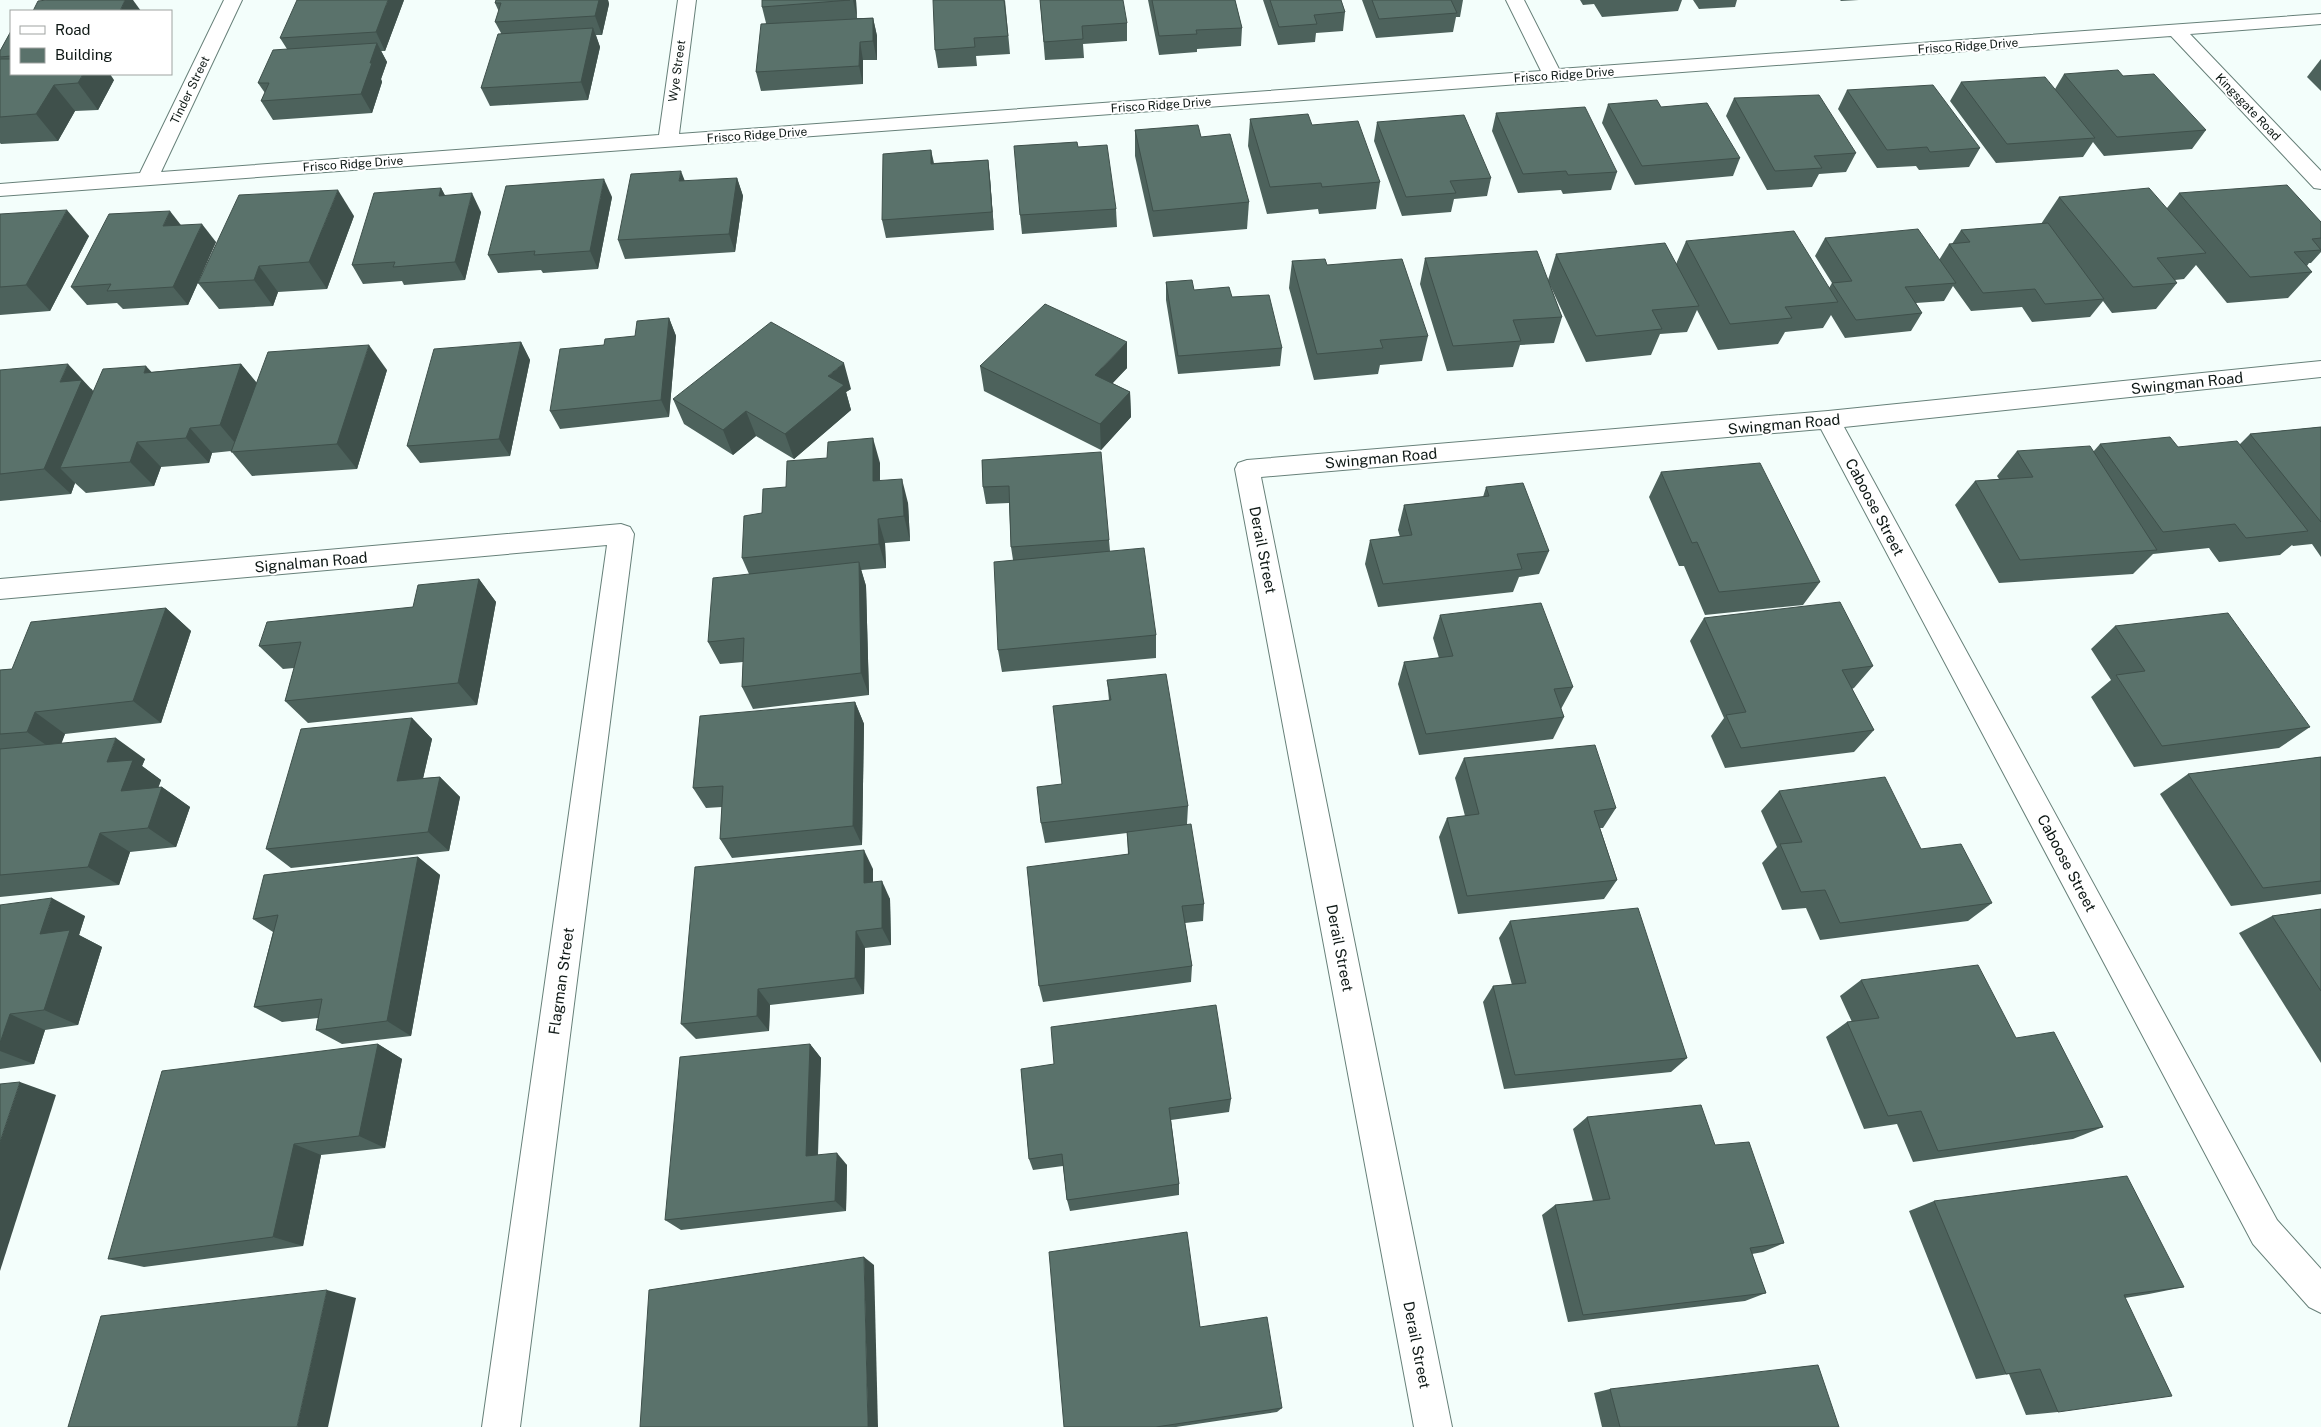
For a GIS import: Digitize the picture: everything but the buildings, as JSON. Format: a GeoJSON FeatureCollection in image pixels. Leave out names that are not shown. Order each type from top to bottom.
{"type":"FeatureCollection","features":[{"type":"Feature","properties":{"kind":"street","name":"Tinder Street"},"geometry":{"type":"LineString","coordinates":[[147,180],[233,0]]}},
{"type":"Feature","properties":{"kind":"street","name":"Wye Street"},"geometry":{"type":"LineString","coordinates":[[668,141],[687,0]]}},
{"type":"Feature","properties":{"kind":"street"},"geometry":{"type":"LineString","coordinates":[[1515,0],[1552,76]]}},
{"type":"Feature","properties":{"kind":"street","name":"Frisco Ridge Drive"},"geometry":{"type":"LineString","coordinates":[[0,190],[2321,19]]}},
{"type":"Feature","properties":{"kind":"street","name":"Kingsgate Road"},"geometry":{"type":"LineString","coordinates":[[2176,30],[2321,183]]}},
{"type":"Feature","properties":{"kind":"street","name":"Swingman Road"},"geometry":{"type":"LineString","coordinates":[[1247,469],[1828,420],[2321,369]]}},
{"type":"Feature","properties":{"kind":"street","name":"Caboose Street"},"geometry":{"type":"LineString","coordinates":[[1828,420],[2265,1232],[2321,1295]]}},
{"type":"Feature","properties":{"kind":"street","name":"Derail Street"},"geometry":{"type":"LineString","coordinates":[[1247,469],[1433,1427]]}},
{"type":"Feature","properties":{"kind":"street","name":"Signalman Road"},"geometry":{"type":"LineString","coordinates":[[0,589],[621,534]]}},
{"type":"Feature","properties":{"kind":"street","name":"Flagman Street"},"geometry":{"type":"LineString","coordinates":[[501,1427],[621,534]]}}]}
